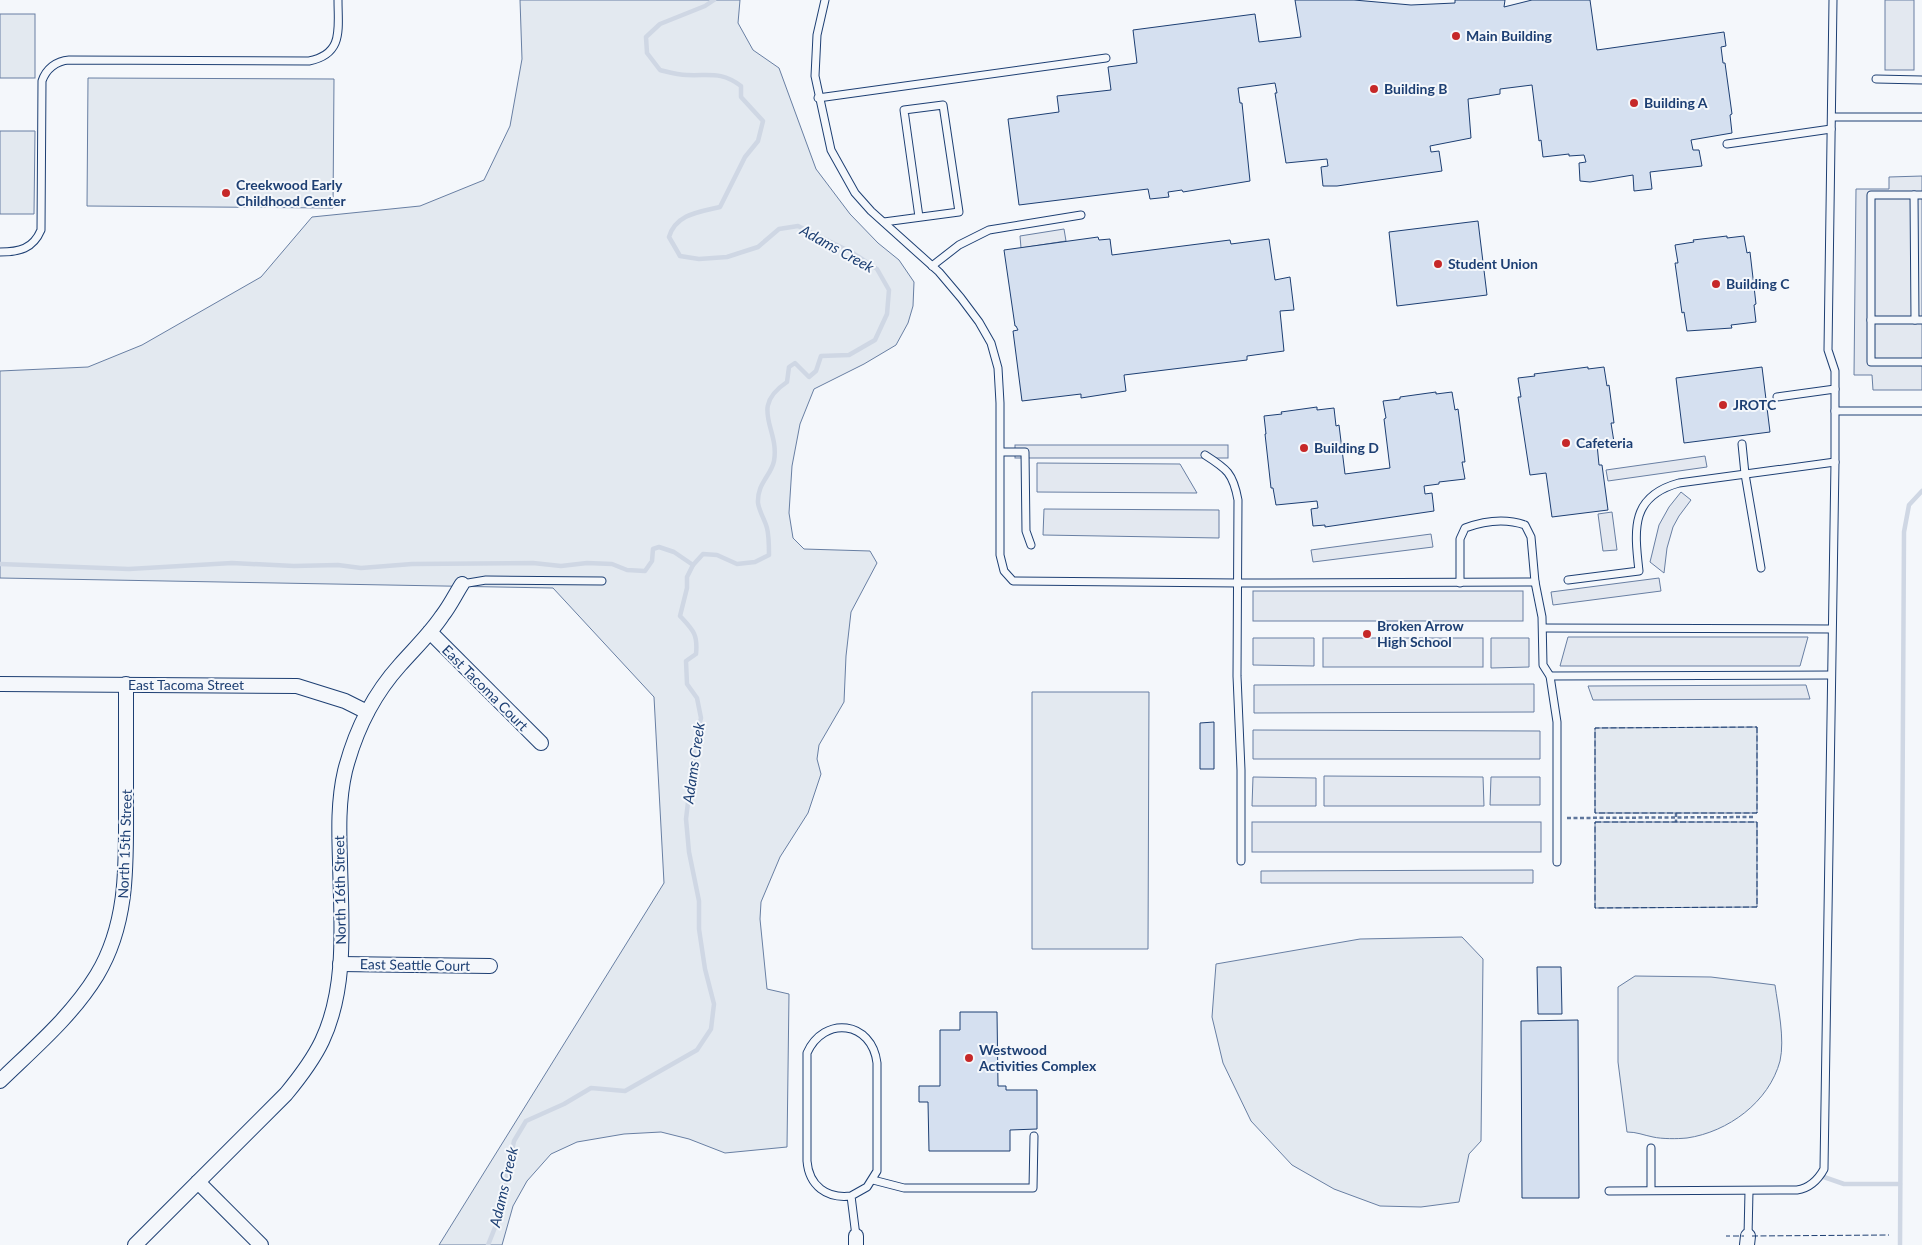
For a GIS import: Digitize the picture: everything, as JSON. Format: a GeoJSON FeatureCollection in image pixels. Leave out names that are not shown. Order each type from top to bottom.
{"type":"FeatureCollection","features":[{"type":"Feature","properties":{"kind":"street","name":"North 16th Street"},"geometry":{"type":"LineString","coordinates":[[135,1245],[268,1114],[307,1067],[322,1040],[338,985],[340,964],[339,818],[341,792],[357,733],[382,687],[443,616],[462,584]]}},
{"type":"Feature","properties":{"kind":"street","name":"East Tacoma Court"},"geometry":{"type":"LineString","coordinates":[[430,632],[541,743]]}},
{"type":"Feature","properties":{"kind":"street","name":"East Tacoma Street"},"geometry":{"type":"LineString","coordinates":[[0,684],[297,686],[345,701],[367,712]]}},
{"type":"Feature","properties":{"kind":"street","name":"North 15th Street"},"geometry":{"type":"LineString","coordinates":[[0,1081],[71,1011],[96,977],[113,943],[123,907],[127,870],[126,684]]}},
{"type":"Feature","properties":{"kind":"street","name":"East Seattle Court"},"geometry":{"type":"LineString","coordinates":[[340,964],[490,966]]}},
{"type":"Feature","properties":{"kind":"street"},"geometry":{"type":"LineString","coordinates":[[198,1182],[261,1245]]}},
{"type":"Feature","properties":{"kind":"lane"},"geometry":{"type":"LineString","coordinates":[[0,252],[23,250],[38,238],[41,230],[42,81],[48,70],[55,64],[69,60],[309,61],[326,56],[337,41],[338,0]]}},
{"type":"Feature","properties":{"kind":"lane"},"geometry":{"type":"LineString","coordinates":[[825,0],[815,56],[815,76],[818,98],[831,150],[855,193],[871,211],[932,266],[962,298],[991,343],[998,368],[1001,452],[1000,555],[1004,571],[1013,581],[1238,583],[1535,582]]}},
{"type":"Feature","properties":{"kind":"lane"},"geometry":{"type":"LineString","coordinates":[[1609,1191],[1804,1189],[1816,1181],[1824,1169],[1835,462],[1835,371],[1828,350],[1833,0]]}},
{"type":"Feature","properties":{"kind":"lane"},"geometry":{"type":"LineString","coordinates":[[818,98],[1106,58]]}},
{"type":"Feature","properties":{"kind":"lane"},"geometry":{"type":"LineString","coordinates":[[1876,79],[1922,80]]}},
{"type":"Feature","properties":{"kind":"lane"},"geometry":{"type":"LineString","coordinates":[[884,222],[959,212],[943,105],[904,110],[919,217]]}},
{"type":"Feature","properties":{"kind":"lane"},"geometry":{"type":"LineString","coordinates":[[1832,117],[1922,117]]}},
{"type":"Feature","properties":{"kind":"lane"},"geometry":{"type":"LineString","coordinates":[[1727,144],[1831,129]]}},
{"type":"Feature","properties":{"kind":"lane"},"geometry":{"type":"LineString","coordinates":[[1922,195],[1871,195],[1871,362],[1922,362]]}},
{"type":"Feature","properties":{"kind":"lane"},"geometry":{"type":"LineString","coordinates":[[1871,320],[1919,320],[1914,195]]}},
{"type":"Feature","properties":{"kind":"lane"},"geometry":{"type":"LineString","coordinates":[[932,266],[959,244],[989,230],[1081,215]]}},
{"type":"Feature","properties":{"kind":"lane"},"geometry":{"type":"LineString","coordinates":[[1777,397],[1835,390]]}},
{"type":"Feature","properties":{"kind":"lane"},"geometry":{"type":"LineString","coordinates":[[1835,411],[1922,411]]}},
{"type":"Feature","properties":{"kind":"lane"},"geometry":{"type":"LineString","coordinates":[[1742,444],[1745,474],[1761,568]]}},
{"type":"Feature","properties":{"kind":"lane"},"geometry":{"type":"LineString","coordinates":[[1001,452],[1025,452],[1026,531],[1031,545]]}},
{"type":"Feature","properties":{"kind":"lane"},"geometry":{"type":"LineString","coordinates":[[1205,454],[1226,468],[1235,485],[1238,500],[1237,676],[1241,770],[1241,861]]}},
{"type":"Feature","properties":{"kind":"lane"},"geometry":{"type":"LineString","coordinates":[[1568,580],[1639,571],[1636,544],[1637,519],[1646,500],[1662,488],[1679,483],[1835,462]]}},
{"type":"Feature","properties":{"kind":"lane"},"geometry":{"type":"LineString","coordinates":[[1460,583],[1460,539],[1465,528],[1476,524],[1511,520],[1525,525],[1531,537],[1535,582],[1543,628],[1543,665],[1550,676],[1557,722],[1557,862]]}},
{"type":"Feature","properties":{"kind":"lane"},"geometry":{"type":"LineString","coordinates":[[462,584],[486,580],[602,581]]}},
{"type":"Feature","properties":{"kind":"lane"},"geometry":{"type":"LineString","coordinates":[[1543,628],[1831,628]]}},
{"type":"Feature","properties":{"kind":"lane"},"geometry":{"type":"LineString","coordinates":[[1550,676],[1831,675]]}},
{"type":"Feature","properties":{"kind":"lane"},"geometry":{"type":"LineString","coordinates":[[842,1027],[860,1032],[867,1038],[876,1054],[878,1162],[873,1180],[860,1192],[851,1196],[833,1196],[824,1192],[811,1179],[806,1161],[807,1053],[817,1037],[833,1028],[842,1027]]}},
{"type":"Feature","properties":{"kind":"lane"},"geometry":{"type":"LineString","coordinates":[[873,1180],[904,1188],[1033,1188],[1034,1136]]}},
{"type":"Feature","properties":{"kind":"lane"},"geometry":{"type":"LineString","coordinates":[[1651,1148],[1652,1190]]}},
{"type":"Feature","properties":{"kind":"lane"},"geometry":{"type":"LineString","coordinates":[[1747,1240],[1749,1191]]}},
{"type":"Feature","properties":{"kind":"lane"},"geometry":{"type":"LineString","coordinates":[[851,1196],[856,1240]]}},
{"type":"Feature","properties":{"kind":"path"},"geometry":{"type":"LineString","coordinates":[[1676,813],[1676,822]]}},
{"type":"Feature","properties":{"kind":"path"},"geometry":{"type":"LineString","coordinates":[[1567,818],[1755,817]]}},
{"type":"Feature","properties":{"kind":"shaded area"},"geometry":{"type":"Polygon","coordinates":[[[520,0],[740,0],[738,23],[753,50],[779,68],[816,169],[850,214],[878,243],[899,260],[914,282],[913,306],[908,323],[896,345],[864,364],[814,389],[800,424],[792,466],[789,513],[793,538],[804,549],[870,551],[877,563],[851,612],[846,656],[844,702],[819,745],[817,759],[821,774],[808,813],[780,857],[761,902],[760,919],[767,989],[789,994],[787,1147],[725,1153],[689,1139],[661,1132],[624,1134],[577,1142],[551,1154],[527,1181],[513,1206],[502,1245],[439,1245],[664,883],[654,697],[553,588],[0,578],[0,371],[88,367],[142,345],[261,277],[312,217],[420,206],[484,180],[510,126],[522,59],[520,0]]]}},
{"type":"Feature","properties":{"kind":"shaded area"},"geometry":{"type":"Polygon","coordinates":[[[1885,0],[1914,0],[1914,70],[1885,70],[1885,0]]]}},
{"type":"Feature","properties":{"kind":"shaded area"},"geometry":{"type":"Polygon","coordinates":[[[0,14],[35,14],[35,78],[0,78],[0,14]]]}},
{"type":"Feature","properties":{"kind":"shaded area"},"geometry":{"type":"Polygon","coordinates":[[[88,78],[334,79],[333,208],[87,206],[88,78]]]}},
{"type":"Feature","properties":{"kind":"shaded area"},"geometry":{"type":"Polygon","coordinates":[[[0,131],[35,131],[34,214],[0,214],[0,131]]]}},
{"type":"Feature","properties":{"kind":"shaded area"},"geometry":{"type":"Polygon","coordinates":[[[1922,176],[1922,390],[1873,390],[1872,375],[1854,375],[1856,189],[1889,189],[1889,177],[1922,176]]]}},
{"type":"Feature","properties":{"kind":"shaded area"},"geometry":{"type":"Polygon","coordinates":[[[1064,229],[1066,241],[1021,248],[1020,236],[1064,229]]]}},
{"type":"Feature","properties":{"kind":"shaded area"},"geometry":{"type":"Polygon","coordinates":[[[1015,445],[1228,445],[1228,458],[1015,458],[1015,445]]]}},
{"type":"Feature","properties":{"kind":"shaded area"},"geometry":{"type":"Polygon","coordinates":[[[1705,456],[1707,467],[1608,481],[1606,470],[1705,456]]]}},
{"type":"Feature","properties":{"kind":"shaded area"},"geometry":{"type":"Polygon","coordinates":[[[1037,463],[1180,464],[1197,493],[1037,492],[1037,463]]]}},
{"type":"Feature","properties":{"kind":"shaded area"},"geometry":{"type":"Polygon","coordinates":[[[1681,492],[1691,500],[1673,527],[1667,548],[1664,573],[1650,562],[1659,525],[1669,507],[1681,492]]]}},
{"type":"Feature","properties":{"kind":"shaded area"},"geometry":{"type":"Polygon","coordinates":[[[1044,509],[1219,510],[1219,538],[1043,535],[1044,509]]]}},
{"type":"Feature","properties":{"kind":"shaded area"},"geometry":{"type":"Polygon","coordinates":[[[1612,512],[1617,550],[1603,551],[1598,514],[1612,512]]]}},
{"type":"Feature","properties":{"kind":"shaded area"},"geometry":{"type":"Polygon","coordinates":[[[1431,534],[1433,547],[1313,562],[1311,550],[1431,534]]]}},
{"type":"Feature","properties":{"kind":"shaded area"},"geometry":{"type":"Polygon","coordinates":[[[1659,578],[1661,591],[1553,605],[1551,592],[1659,578]]]}},
{"type":"Feature","properties":{"kind":"shaded area"},"geometry":{"type":"Polygon","coordinates":[[[1253,591],[1523,591],[1523,621],[1253,621],[1253,591]]]}},
{"type":"Feature","properties":{"kind":"shaded area"},"geometry":{"type":"Polygon","coordinates":[[[1568,637],[1808,637],[1800,666],[1560,666],[1568,637]]]}},
{"type":"Feature","properties":{"kind":"shaded area"},"geometry":{"type":"Polygon","coordinates":[[[1253,638],[1314,638],[1314,666],[1253,665],[1253,638]]]}},
{"type":"Feature","properties":{"kind":"shaded area"},"geometry":{"type":"Polygon","coordinates":[[[1323,638],[1483,638],[1483,667],[1323,667],[1323,638]]]}},
{"type":"Feature","properties":{"kind":"shaded area"},"geometry":{"type":"Polygon","coordinates":[[[1491,638],[1529,638],[1529,667],[1491,668],[1491,638]]]}},
{"type":"Feature","properties":{"kind":"shaded area"},"geometry":{"type":"Polygon","coordinates":[[[1534,684],[1534,712],[1254,713],[1254,685],[1534,684]]]}},
{"type":"Feature","properties":{"kind":"shaded area"},"geometry":{"type":"Polygon","coordinates":[[[1806,685],[1810,699],[1593,700],[1588,686],[1806,685]]]}},
{"type":"Feature","properties":{"kind":"shaded area"},"geometry":{"type":"Polygon","coordinates":[[[1032,692],[1149,692],[1148,949],[1032,949],[1032,692]]]}},
{"type":"Feature","properties":{"kind":"shaded area"},"geometry":{"type":"Polygon","coordinates":[[[1757,727],[1757,813],[1595,813],[1595,728],[1757,727]]]}},
{"type":"Feature","properties":{"kind":"shaded area"},"geometry":{"type":"Polygon","coordinates":[[[1253,730],[1540,731],[1540,759],[1253,759],[1253,730]]]}},
{"type":"Feature","properties":{"kind":"shaded area"},"geometry":{"type":"Polygon","coordinates":[[[1324,776],[1483,777],[1484,806],[1324,806],[1324,776]]]}},
{"type":"Feature","properties":{"kind":"shaded area"},"geometry":{"type":"Polygon","coordinates":[[[1253,777],[1316,778],[1316,806],[1252,806],[1253,777]]]}},
{"type":"Feature","properties":{"kind":"shaded area"},"geometry":{"type":"Polygon","coordinates":[[[1491,777],[1540,777],[1540,805],[1490,805],[1491,777]]]}},
{"type":"Feature","properties":{"kind":"shaded area"},"geometry":{"type":"Polygon","coordinates":[[[1252,822],[1541,822],[1541,852],[1252,852],[1252,822]]]}},
{"type":"Feature","properties":{"kind":"shaded area"},"geometry":{"type":"Polygon","coordinates":[[[1595,822],[1757,822],[1757,907],[1595,908],[1595,822]]]}},
{"type":"Feature","properties":{"kind":"shaded area"},"geometry":{"type":"Polygon","coordinates":[[[1533,870],[1533,883],[1261,883],[1261,871],[1533,870]]]}},
{"type":"Feature","properties":{"kind":"shaded area"},"geometry":{"type":"Polygon","coordinates":[[[1462,937],[1483,959],[1481,1141],[1469,1154],[1459,1202],[1421,1207],[1380,1206],[1334,1189],[1292,1165],[1251,1121],[1223,1063],[1212,1017],[1216,964],[1360,939],[1462,937]]]}},
{"type":"Feature","properties":{"kind":"shaded area"},"geometry":{"type":"Polygon","coordinates":[[[1635,976],[1711,977],[1775,985],[1782,1043],[1780,1061],[1775,1076],[1767,1089],[1745,1113],[1717,1129],[1687,1138],[1661,1138],[1627,1132],[1618,1062],[1618,987],[1635,976]]]}},
{"type":"Feature","properties":{"kind":"building"},"geometry":{"type":"Polygon","coordinates":[[[1295,0],[1354,0],[1411,5],[1455,3],[1455,0],[1505,0],[1504,7],[1532,0],[1590,0],[1597,50],[1724,32],[1726,46],[1721,47],[1732,114],[1730,115],[1732,133],[1691,140],[1693,150],[1699,150],[1702,166],[1650,172],[1652,189],[1634,191],[1633,175],[1590,182],[1580,181],[1579,163],[1586,162],[1584,155],[1569,156],[1569,154],[1543,157],[1541,140],[1539,141],[1532,85],[1500,89],[1500,94],[1468,99],[1471,138],[1430,146],[1431,152],[1439,151],[1442,171],[1337,186],[1323,186],[1321,167],[1328,166],[1327,159],[1286,163],[1275,83],[1238,88],[1240,103],[1242,103],[1250,181],[1183,192],[1182,190],[1168,192],[1169,197],[1150,199],[1148,189],[1019,205],[1008,119],[1059,112],[1057,96],[1111,90],[1108,67],[1137,63],[1133,30],[1255,14],[1259,42],[1301,37],[1295,0]]]}},
{"type":"Feature","properties":{"kind":"building","name":"Student Union"},"geometry":{"type":"Polygon","coordinates":[[[1478,221],[1487,295],[1397,306],[1389,232],[1478,221]]]}},
{"type":"Feature","properties":{"kind":"building","name":"Building C"},"geometry":{"type":"Polygon","coordinates":[[[1727,236],[1727,238],[1744,236],[1747,253],[1750,252],[1756,304],[1754,305],[1756,322],[1731,325],[1732,328],[1687,331],[1684,312],[1682,313],[1675,263],[1678,263],[1675,245],[1694,242],[1693,240],[1727,236]]]}},
{"type":"Feature","properties":{"kind":"building"},"geometry":{"type":"Polygon","coordinates":[[[1098,237],[1099,240],[1110,239],[1112,255],[1230,240],[1231,244],[1269,239],[1275,280],[1290,277],[1294,310],[1280,311],[1284,351],[1247,356],[1247,360],[1124,375],[1126,391],[1081,398],[1081,394],[1022,401],[1013,331],[1018,330],[1015,326],[1004,250],[1098,237]]]}},
{"type":"Feature","properties":{"kind":"building","name":"Cafeteria"},"geometry":{"type":"Polygon","coordinates":[[[1588,367],[1588,369],[1604,367],[1607,386],[1609,385],[1614,423],[1611,423],[1614,442],[1597,444],[1608,510],[1552,517],[1546,473],[1530,475],[1518,397],[1521,397],[1518,378],[1588,367]]]}},
{"type":"Feature","properties":{"kind":"building","name":"JROTC"},"geometry":{"type":"Polygon","coordinates":[[[1762,367],[1770,432],[1684,443],[1676,378],[1762,367]]]}},
{"type":"Feature","properties":{"kind":"building","name":"Building D"},"geometry":{"type":"Polygon","coordinates":[[[1436,392],[1436,394],[1452,392],[1455,410],[1458,409],[1465,462],[1462,462],[1465,479],[1424,486],[1425,494],[1432,493],[1434,511],[1325,527],[1325,525],[1313,526],[1311,509],[1318,508],[1317,501],[1276,505],[1273,488],[1271,488],[1264,416],[1317,407],[1317,410],[1334,408],[1336,426],[1339,425],[1345,474],[1390,468],[1383,401],[1436,392]]]}},
{"type":"Feature","properties":{"kind":"building"},"geometry":{"type":"Polygon","coordinates":[[[1214,722],[1214,769],[1200,769],[1200,723],[1214,722]]]}},
{"type":"Feature","properties":{"kind":"building"},"geometry":{"type":"Polygon","coordinates":[[[1537,967],[1561,967],[1562,1014],[1538,1014],[1537,967]]]}},
{"type":"Feature","properties":{"kind":"building","name":"Westwood Activities Complex"},"geometry":{"type":"Polygon","coordinates":[[[960,1012],[997,1012],[998,1086],[1006,1086],[1006,1090],[1037,1090],[1037,1129],[1010,1130],[1010,1151],[929,1151],[928,1102],[919,1102],[919,1086],[940,1086],[940,1030],[960,1030],[960,1012]]]}},
{"type":"Feature","properties":{"kind":"building"},"geometry":{"type":"Polygon","coordinates":[[[1578,1020],[1579,1198],[1522,1198],[1521,1021],[1578,1020]]]}},
{"type":"Feature","properties":{"kind":"waterway","name":"Adams Creek"},"geometry":{"type":"LineString","coordinates":[[488,1245],[498,1220],[514,1141],[526,1121],[564,1104],[591,1088],[625,1091],[697,1050],[711,1029],[714,1004],[705,969],[699,929],[699,901],[689,852],[686,819],[695,744],[701,718],[697,698],[687,684],[686,661],[696,654],[695,637],[694,633],[680,616],[687,588],[687,577],[693,565],[703,554],[717,555],[737,564],[755,562],[769,555],[768,531],[758,503],[760,490],[774,461],[775,449],[767,410],[769,401],[775,392],[787,382],[789,367],[795,363],[809,377],[816,371],[821,356],[849,355],[875,340],[887,314],[889,290],[877,269],[853,253],[798,226],[779,229],[758,247],[727,257],[699,259],[680,256],[669,237],[677,223],[689,215],[720,207],[745,157],[758,141],[763,121],[741,97],[741,86],[734,81],[715,75],[684,75],[660,70],[647,53],[646,37],[660,24],[705,6],[714,0]]}},
{"type":"Feature","properties":{"kind":"waterway"},"geometry":{"type":"LineString","coordinates":[[1900,1245],[1904,532],[1909,505],[1922,491]]}},
{"type":"Feature","properties":{"kind":"waterway"},"geometry":{"type":"LineString","coordinates":[[0,564],[129,569],[232,563],[294,566],[338,565],[361,568],[412,564],[533,563],[561,566],[587,563],[612,564],[627,570],[645,571],[652,561],[653,549],[659,547],[674,552],[693,565]]}},
{"type":"Feature","properties":{"kind":"waterway"},"geometry":{"type":"LineString","coordinates":[[1821,1176],[1844,1184],[1900,1184]]}},
{"type":"Feature","properties":{"kind":"fence"},"geometry":{"type":"LineString","coordinates":[[1757,727],[1757,813],[1595,813],[1595,728],[1757,727]]}},
{"type":"Feature","properties":{"kind":"fence"},"geometry":{"type":"LineString","coordinates":[[1595,822],[1757,822],[1757,907],[1595,908],[1595,822]]}},
{"type":"Feature","properties":{"kind":"fence"},"geometry":{"type":"LineString","coordinates":[[1752,1236],[1889,1235]]}},
{"type":"Feature","properties":{"kind":"fence"},"geometry":{"type":"LineString","coordinates":[[1733,1236],[1744,1236]]}},
{"type":"Feature","properties":{"kind":"place","name":"Main Building"},"geometry":{"type":"Point","coordinates":[1456,36]}},
{"type":"Feature","properties":{"kind":"place","name":"Building B"},"geometry":{"type":"Point","coordinates":[1374,89]}},
{"type":"Feature","properties":{"kind":"place","name":"Building A"},"geometry":{"type":"Point","coordinates":[1634,103]}},
{"type":"Feature","properties":{"kind":"place","name":"Creekwood Early Childhood Center"},"geometry":{"type":"Point","coordinates":[226,193]}},
{"type":"Feature","properties":{"kind":"place","name":"Student Union"},"geometry":{"type":"Point","coordinates":[1438,264]}},
{"type":"Feature","properties":{"kind":"place","name":"Building C"},"geometry":{"type":"Point","coordinates":[1716,284]}},
{"type":"Feature","properties":{"kind":"place","name":"JROTC"},"geometry":{"type":"Point","coordinates":[1723,405]}},
{"type":"Feature","properties":{"kind":"place","name":"Cafeteria"},"geometry":{"type":"Point","coordinates":[1566,443]}},
{"type":"Feature","properties":{"kind":"place","name":"Building D"},"geometry":{"type":"Point","coordinates":[1304,448]}},
{"type":"Feature","properties":{"kind":"place","name":"Broken Arrow High School"},"geometry":{"type":"Point","coordinates":[1367,634]}},
{"type":"Feature","properties":{"kind":"place","name":"Westwood Activities Complex"},"geometry":{"type":"Point","coordinates":[969,1058]}}]}
